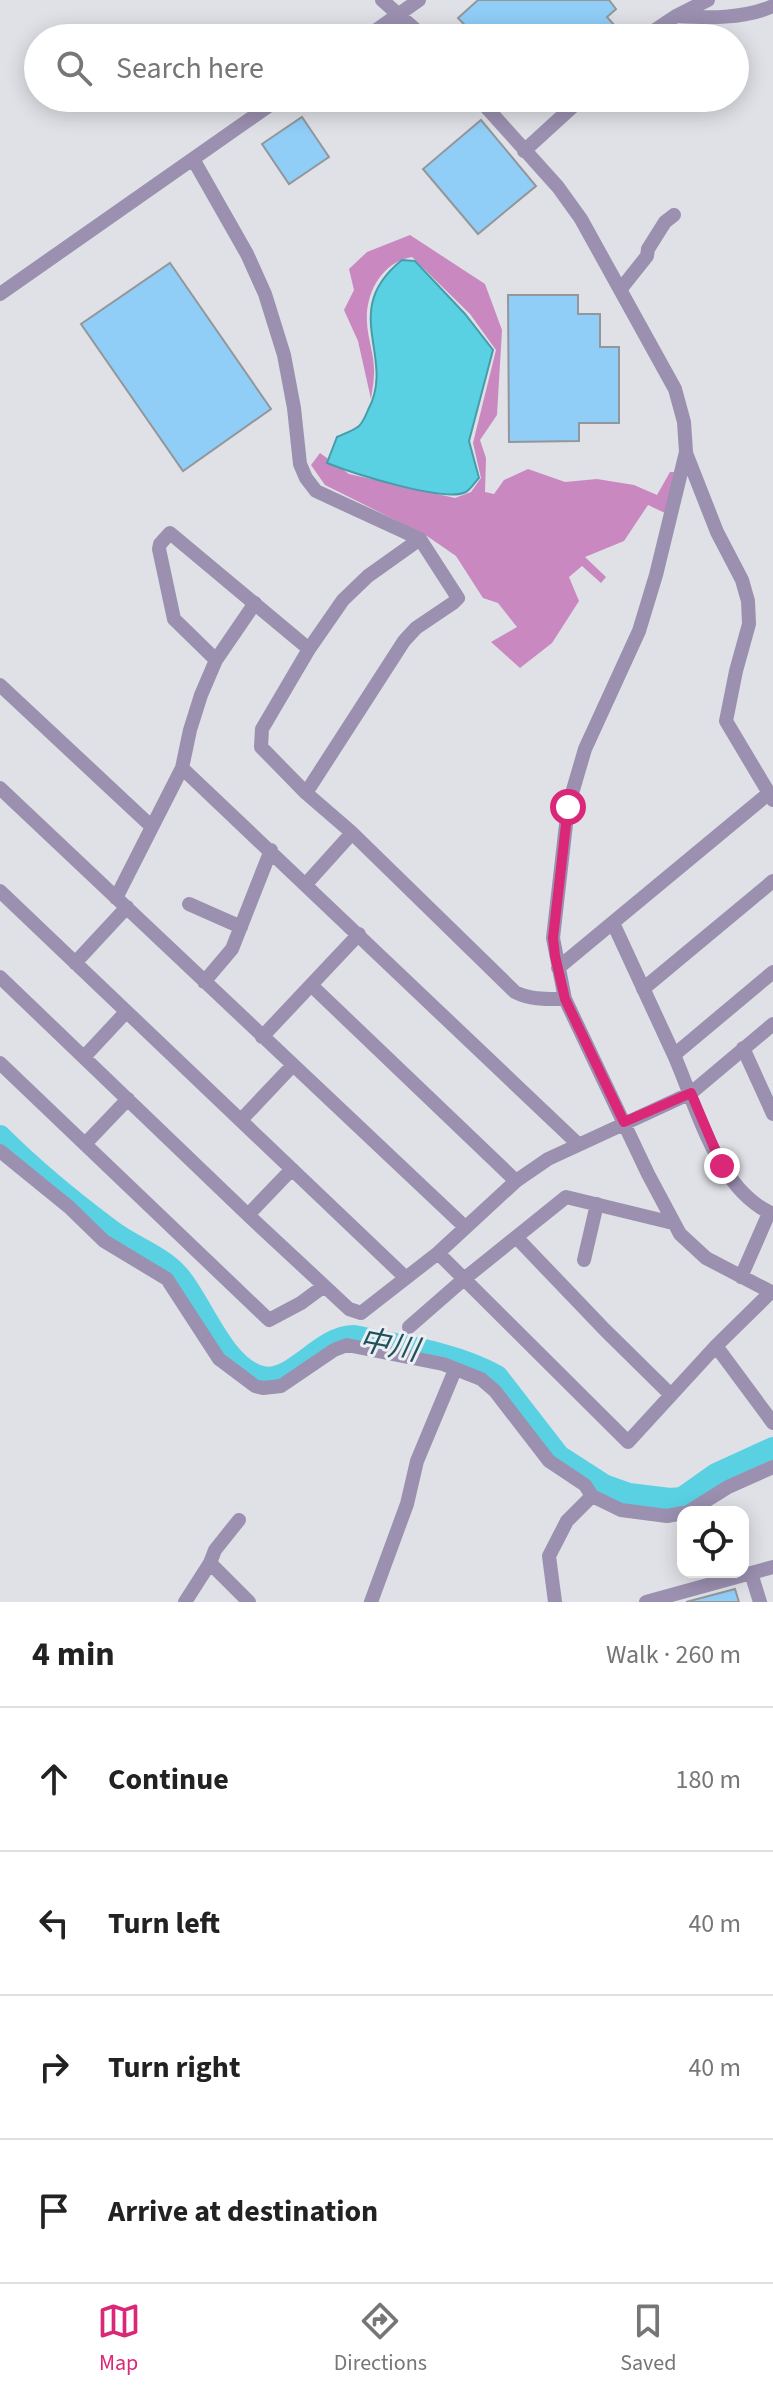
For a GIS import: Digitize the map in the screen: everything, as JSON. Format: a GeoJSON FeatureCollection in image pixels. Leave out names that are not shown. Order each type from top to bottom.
{"type":"FeatureCollection","features":[{"type":"Feature","properties":{"kind":"street"},"geometry":{"type":"LineString","coordinates":[[382,0],[410,24]]}},
{"type":"Feature","properties":{"kind":"street"},"geometry":{"type":"LineString","coordinates":[[384,24],[419,0]]}},
{"type":"Feature","properties":{"kind":"street"},"geometry":{"type":"LineString","coordinates":[[664,24],[708,0]]}},
{"type":"Feature","properties":{"kind":"street"},"geometry":{"type":"LineString","coordinates":[[676,16],[708,18],[759,12],[773,6]]}},
{"type":"Feature","properties":{"kind":"street"},"geometry":{"type":"LineString","coordinates":[[0,294],[260,112]]}},
{"type":"Feature","properties":{"kind":"street"},"geometry":{"type":"LineString","coordinates":[[438,1253],[628,1442],[716,1346],[772,1292],[706,1258],[680,1234],[565,999],[553,938],[568,807],[585,749],[639,631],[671,521],[686,452],[684,422],[675,389],[581,219],[558,187],[490,112]]}},
{"type":"Feature","properties":{"kind":"street"},"geometry":{"type":"LineString","coordinates":[[524,151],[567,112]]}},
{"type":"Feature","properties":{"kind":"street"},"geometry":{"type":"LineString","coordinates":[[193,159],[247,254],[265,294],[284,355],[300,464],[306,478],[316,491],[420,539],[458,598],[416,628],[404,641],[306,793]]}},
{"type":"Feature","properties":{"kind":"street"},"geometry":{"type":"LineString","coordinates":[[620,290],[647,256],[665,222],[674,215]]}},
{"type":"Feature","properties":{"kind":"street"},"geometry":{"type":"LineString","coordinates":[[558,968],[771,797],[726,721],[749,624],[748,601],[742,580],[717,532],[686,452]]}},
{"type":"Feature","properties":{"kind":"street"},"geometry":{"type":"LineString","coordinates":[[216,660],[174,619],[159,549],[170,533],[309,649]]}},
{"type":"Feature","properties":{"kind":"street"},"geometry":{"type":"LineString","coordinates":[[420,539],[353,588],[309,649],[262,729],[261,740],[265,752],[306,793],[352,833],[515,992],[540,1000],[565,999]]}},
{"type":"Feature","properties":{"kind":"street"},"geometry":{"type":"LineString","coordinates":[[75,963],[121,903],[152,827],[182,768],[201,695],[216,660],[255,603]]}},
{"type":"Feature","properties":{"kind":"street"},"geometry":{"type":"LineString","coordinates":[[0,685],[152,827]]}},
{"type":"Feature","properties":{"kind":"street"},"geometry":{"type":"LineString","coordinates":[[182,768],[578,1144]]}},
{"type":"Feature","properties":{"kind":"street"},"geometry":{"type":"LineString","coordinates":[[0,788],[465,1227]]}},
{"type":"Feature","properties":{"kind":"street"},"geometry":{"type":"LineString","coordinates":[[306,884],[352,833]]}},
{"type":"Feature","properties":{"kind":"street"},"geometry":{"type":"LineString","coordinates":[[204,982],[232,949],[271,850]]}},
{"type":"Feature","properties":{"kind":"street"},"geometry":{"type":"LineString","coordinates":[[643,989],[773,881]]}},
{"type":"Feature","properties":{"kind":"street"},"geometry":{"type":"LineString","coordinates":[[0,891],[406,1278]]}},
{"type":"Feature","properties":{"kind":"street"},"geometry":{"type":"LineString","coordinates":[[189,904],[241,927]]}},
{"type":"Feature","properties":{"kind":"street"},"geometry":{"type":"LineString","coordinates":[[613,923],[722,1166],[740,1192],[771,1213],[741,1277]]}},
{"type":"Feature","properties":{"kind":"street"},"geometry":{"type":"LineString","coordinates":[[262,1037],[359,934]]}},
{"type":"Feature","properties":{"kind":"street"},"geometry":{"type":"LineString","coordinates":[[674,1055],[773,972]]}},
{"type":"Feature","properties":{"kind":"street"},"geometry":{"type":"LineString","coordinates":[[0,977],[324,1286],[349,1309],[361,1313],[438,1253],[516,1181],[548,1159],[691,1093],[773,1024]]}},
{"type":"Feature","properties":{"kind":"street"},"geometry":{"type":"LineString","coordinates":[[311,985],[516,1181]]}},
{"type":"Feature","properties":{"kind":"street"},"geometry":{"type":"LineString","coordinates":[[85,1056],[126,1012]]}},
{"type":"Feature","properties":{"kind":"street"},"geometry":{"type":"LineString","coordinates":[[743,1048],[773,1114]]}},
{"type":"Feature","properties":{"kind":"street"},"geometry":{"type":"LineString","coordinates":[[0,1063],[269,1320],[324,1286]]}},
{"type":"Feature","properties":{"kind":"street"},"geometry":{"type":"LineString","coordinates":[[241,1120],[293,1065]]}},
{"type":"Feature","properties":{"kind":"street"},"geometry":{"type":"LineString","coordinates":[[85,1144],[128,1099]]}},
{"type":"Feature","properties":{"kind":"street"},"geometry":{"type":"LineString","coordinates":[[0,1151],[69,1207],[104,1241],[167,1279],[219,1359],[255,1386],[281,1386],[334,1350],[347,1345],[443,1364],[488,1384],[549,1461],[585,1485],[592,1496],[621,1510],[677,1514]]}},
{"type":"Feature","properties":{"kind":"street"},"geometry":{"type":"LineString","coordinates":[[248,1215],[292,1169]]}},
{"type":"Feature","properties":{"kind":"street"},"geometry":{"type":"LineString","coordinates":[[409,1327],[566,1197],[673,1223]]}},
{"type":"Feature","properties":{"kind":"street"},"geometry":{"type":"LineString","coordinates":[[584,1260],[597,1204]]}},
{"type":"Feature","properties":{"kind":"street"},"geometry":{"type":"LineString","coordinates":[[516,1237],[671,1395]]}},
{"type":"Feature","properties":{"kind":"street"},"geometry":{"type":"LineString","coordinates":[[716,1346],[773,1423]]}},
{"type":"Feature","properties":{"kind":"street"},"geometry":{"type":"LineString","coordinates":[[371,1602],[407,1504],[417,1461],[455,1370]]}},
{"type":"Feature","properties":{"kind":"street"},"geometry":{"type":"LineString","coordinates":[[697,1506],[728,1487],[773,1467]]}},
{"type":"Feature","properties":{"kind":"street"},"geometry":{"type":"LineString","coordinates":[[555,1602],[549,1556],[567,1521],[592,1496]]}},
{"type":"Feature","properties":{"kind":"street"},"geometry":{"type":"LineString","coordinates":[[185,1602],[215,1550],[239,1520]]}},
{"type":"Feature","properties":{"kind":"street"},"geometry":{"type":"LineString","coordinates":[[210,1563],[249,1602]]}},
{"type":"Feature","properties":{"kind":"street"},"geometry":{"type":"LineString","coordinates":[[646,1602],[773,1567]]}},
{"type":"Feature","properties":{"kind":"street"},"geometry":{"type":"LineString","coordinates":[[751,1573],[760,1602]]}},
{"type":"Feature","properties":{"kind":"shaded area"},"geometry":{"type":"Polygon","coordinates":[[[410,235],[485,284],[502,330],[497,415],[480,440],[486,458],[485,492],[494,494],[504,480],[528,469],[565,482],[597,479],[634,485],[657,495],[670,472],[678,472],[665,513],[648,505],[624,541],[585,557],[606,577],[601,583],[582,566],[569,577],[579,601],[552,643],[520,668],[491,642],[517,627],[498,603],[483,598],[456,556],[427,536],[325,485],[311,465],[320,453],[349,474],[455,498],[471,492],[481,478],[473,443],[496,350],[470,314],[412,257],[392,265],[372,290],[367,312],[374,368],[371,399],[358,341],[344,310],[354,290],[349,269],[367,252],[410,235]]]}},
{"type":"Feature","properties":{"kind":"water"},"geometry":{"type":"Polygon","coordinates":[[[402,260],[415,261],[465,314],[493,350],[469,441],[479,478],[466,492],[439,494],[419,490],[327,463],[337,437],[359,426],[368,410],[377,371],[371,316],[374,298],[383,279],[402,260]]]}},
{"type":"Feature","properties":{"kind":"building"},"geometry":{"type":"Polygon","coordinates":[[[478,0],[609,0],[616,9],[607,17],[613,24],[464,24],[458,18],[478,0]]]}},
{"type":"Feature","properties":{"kind":"building"},"geometry":{"type":"Polygon","coordinates":[[[302,117],[329,157],[289,184],[262,144],[302,117]]]}},
{"type":"Feature","properties":{"kind":"building"},"geometry":{"type":"Polygon","coordinates":[[[481,120],[536,186],[478,234],[423,169],[481,120]]]}},
{"type":"Feature","properties":{"kind":"building"},"geometry":{"type":"Polygon","coordinates":[[[170,263],[271,409],[183,471],[81,324],[170,263]]]}},
{"type":"Feature","properties":{"kind":"building"},"geometry":{"type":"Polygon","coordinates":[[[508,295],[578,295],[578,314],[600,314],[600,347],[619,347],[619,423],[579,423],[579,441],[509,442],[508,295]]]}},
{"type":"Feature","properties":{"kind":"building"},"geometry":{"type":"Polygon","coordinates":[[[735,1589],[739,1602],[686,1602],[735,1589]]]}},
{"type":"Feature","properties":{"kind":"waterway","name":"中川"},"geometry":{"type":"LineString","coordinates":[[0,1136],[97,1220],[171,1268],[187,1287],[225,1348],[248,1371],[262,1377],[285,1374],[329,1343],[354,1336],[463,1361],[497,1376],[559,1456],[604,1485],[629,1494],[682,1498],[716,1474],[773,1448]]}},
{"type":"Feature","properties":{"kind":"route"},"geometry":{"type":"LineString","coordinates":[[568,807],[553,938],[565,999],[624,1122],[691,1093],[722,1166]]}}]}
